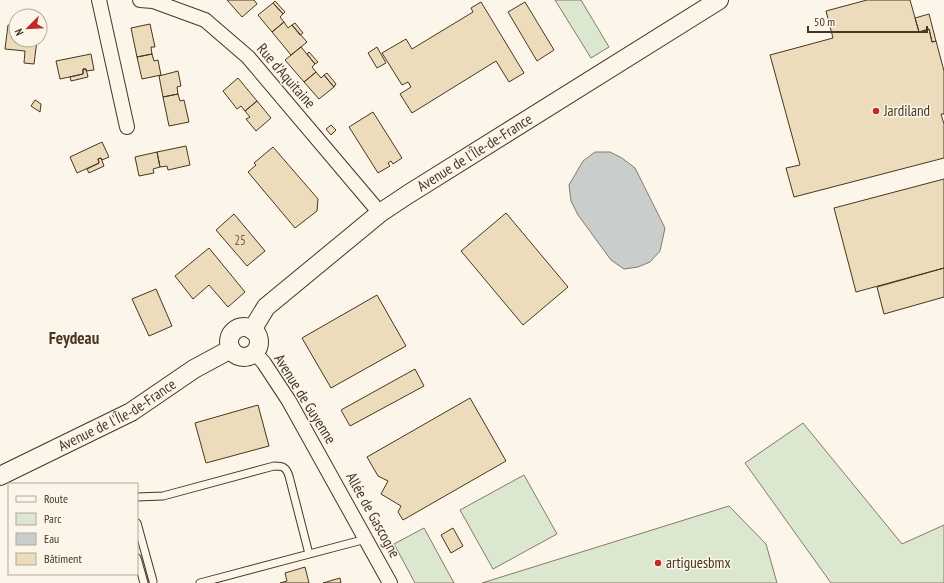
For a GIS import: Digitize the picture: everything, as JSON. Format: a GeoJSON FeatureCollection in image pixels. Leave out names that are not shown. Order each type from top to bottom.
{"type":"FeatureCollection","features":[{"type":"Feature","properties":{"kind":"street"},"geometry":{"type":"LineString","coordinates":[[99,0],[127,127]]}},
{"type":"Feature","properties":{"kind":"street","name":"Rue d'Aquitaine"},"geometry":{"type":"LineString","coordinates":[[140,0],[153,1],[205,20],[248,57],[380,213]]}},
{"type":"Feature","properties":{"kind":"street","name":"Avenue de l'Île-de-France"},"geometry":{"type":"LineString","coordinates":[[252,330],[266,308],[380,213],[719,0]]}},
{"type":"Feature","properties":{"kind":"street"},"geometry":{"type":"LineString","coordinates":[[243,328],[252,330],[255,332],[259,340],[259,345],[255,353],[251,356],[237,356],[231,349],[230,340],[234,332],[243,328]]}},
{"type":"Feature","properties":{"kind":"street","name":"Avenue de l'Île-de-France"},"geometry":{"type":"LineString","coordinates":[[0,476],[131,412],[194,369],[231,349]]}},
{"type":"Feature","properties":{"kind":"street","name":"Avenue de Guyenne"},"geometry":{"type":"LineString","coordinates":[[255,353],[264,363],[289,400],[325,465]]}},
{"type":"Feature","properties":{"kind":"street","name":"Allée de Gascogne"},"geometry":{"type":"LineString","coordinates":[[325,465],[390,583]]}},
{"type":"Feature","properties":{"kind":"lane"},"geometry":{"type":"LineString","coordinates":[[138,497],[163,496],[274,466],[281,466],[286,470],[289,476],[309,554]]}},
{"type":"Feature","properties":{"kind":"lane"},"geometry":{"type":"LineString","coordinates":[[138,527],[153,581]]}},
{"type":"Feature","properties":{"kind":"lane"},"geometry":{"type":"LineString","coordinates":[[200,583],[366,539]]}},
{"type":"Feature","properties":{"kind":"lane"},"geometry":{"type":"LineString","coordinates":[[138,562],[144,583]]}},
{"type":"Feature","properties":{"kind":"green space"},"geometry":{"type":"Polygon","coordinates":[[[555,0],[581,0],[609,47],[591,58],[555,0]]]}},
{"type":"Feature","properties":{"kind":"green space"},"geometry":{"type":"Polygon","coordinates":[[[803,423],[902,544],[944,525],[944,583],[831,583],[745,463],[803,423]]]}},
{"type":"Feature","properties":{"kind":"green space"},"geometry":{"type":"Polygon","coordinates":[[[524,475],[557,534],[493,569],[460,510],[524,475]]]}},
{"type":"Feature","properties":{"kind":"green space","name":"artiguesbmx"},"geometry":{"type":"Polygon","coordinates":[[[729,506],[766,544],[777,583],[482,583],[729,506]]]}},
{"type":"Feature","properties":{"kind":"green space"},"geometry":{"type":"Polygon","coordinates":[[[424,528],[454,583],[415,583],[394,544],[424,528]]]}},
{"type":"Feature","properties":{"kind":"water"},"geometry":{"type":"Polygon","coordinates":[[[595,152],[610,152],[622,158],[635,168],[665,228],[660,251],[650,262],[638,267],[624,269],[611,260],[578,215],[571,201],[569,185],[583,161],[595,152]]]}},
{"type":"Feature","properties":{"kind":"building"},"geometry":{"type":"Polygon","coordinates":[[[227,0],[254,0],[257,4],[242,17],[227,0]]]}},
{"type":"Feature","properties":{"kind":"building"},"geometry":{"type":"Polygon","coordinates":[[[867,0],[910,0],[919,32],[929,29],[932,42],[936,41],[944,71],[944,114],[941,114],[944,124],[944,158],[794,197],[786,168],[800,165],[770,55],[833,38],[826,11],[867,0]]]}},
{"type":"Feature","properties":{"kind":"building"},"geometry":{"type":"Polygon","coordinates":[[[275,1],[285,12],[283,14],[273,3],[275,1]]]}},
{"type":"Feature","properties":{"kind":"building"},"geometry":{"type":"Polygon","coordinates":[[[481,2],[524,73],[509,82],[496,61],[412,113],[400,94],[411,87],[408,82],[402,85],[382,53],[406,39],[412,49],[473,12],[471,8],[481,2]]]}},
{"type":"Feature","properties":{"kind":"building"},"geometry":{"type":"Polygon","coordinates":[[[525,2],[554,50],[537,61],[508,12],[525,2]]]}},
{"type":"Feature","properties":{"kind":"building"},"geometry":{"type":"Polygon","coordinates":[[[273,3],[283,14],[280,17],[284,22],[272,32],[258,15],[273,3]]]}},
{"type":"Feature","properties":{"kind":"building"},"geometry":{"type":"Polygon","coordinates":[[[929,14],[936,41],[932,42],[929,29],[919,32],[915,18],[929,14]]]}},
{"type":"Feature","properties":{"kind":"building"},"geometry":{"type":"Polygon","coordinates":[[[284,22],[288,28],[292,25],[307,42],[291,55],[272,32],[284,22]]]}},
{"type":"Feature","properties":{"kind":"building"},"geometry":{"type":"Polygon","coordinates":[[[295,23],[303,33],[300,35],[292,25],[295,23]]]}},
{"type":"Feature","properties":{"kind":"building"},"geometry":{"type":"Polygon","coordinates":[[[150,24],[155,47],[151,47],[152,54],[137,57],[131,28],[150,24]]]}},
{"type":"Feature","properties":{"kind":"building"},"geometry":{"type":"Polygon","coordinates":[[[8,25],[8,48],[36,48],[34,64],[24,63],[25,51],[5,49],[8,25]]]}},
{"type":"Feature","properties":{"kind":"building"},"geometry":{"type":"Polygon","coordinates":[[[301,47],[315,64],[312,67],[316,72],[304,82],[285,60],[301,47]]]}},
{"type":"Feature","properties":{"kind":"building"},"geometry":{"type":"Polygon","coordinates":[[[377,47],[386,63],[377,68],[368,53],[377,47]]]}},
{"type":"Feature","properties":{"kind":"building"},"geometry":{"type":"Polygon","coordinates":[[[309,52],[318,62],[315,64],[307,54],[309,52]]]}},
{"type":"Feature","properties":{"kind":"building"},"geometry":{"type":"Polygon","coordinates":[[[91,54],[94,70],[86,71],[86,69],[83,69],[83,74],[60,79],[56,61],[91,54]]]}},
{"type":"Feature","properties":{"kind":"building"},"geometry":{"type":"Polygon","coordinates":[[[152,54],[154,61],[158,60],[161,75],[142,79],[137,57],[152,54]]]}},
{"type":"Feature","properties":{"kind":"building"},"geometry":{"type":"Polygon","coordinates":[[[83,69],[86,69],[88,77],[71,81],[70,77],[83,74],[83,69]]]}},
{"type":"Feature","properties":{"kind":"building"},"geometry":{"type":"Polygon","coordinates":[[[178,71],[181,86],[177,87],[178,94],[163,97],[159,76],[178,71]]]}},
{"type":"Feature","properties":{"kind":"building"},"geometry":{"type":"Polygon","coordinates":[[[316,72],[321,78],[324,75],[334,87],[319,99],[304,82],[316,72]]]}},
{"type":"Feature","properties":{"kind":"building"},"geometry":{"type":"Polygon","coordinates":[[[327,73],[336,84],[334,87],[324,75],[327,73]]]}},
{"type":"Feature","properties":{"kind":"building"},"geometry":{"type":"Polygon","coordinates":[[[238,78],[257,101],[245,111],[241,106],[237,109],[223,91],[238,78]]]}},
{"type":"Feature","properties":{"kind":"building"},"geometry":{"type":"Polygon","coordinates":[[[178,94],[180,101],[184,100],[189,122],[169,126],[163,97],[178,94]]]}},
{"type":"Feature","properties":{"kind":"building"},"geometry":{"type":"Polygon","coordinates":[[[35,100],[41,104],[40,112],[31,106],[35,100]]]}},
{"type":"Feature","properties":{"kind":"building"},"geometry":{"type":"Polygon","coordinates":[[[257,101],[271,118],[256,131],[246,119],[250,117],[245,111],[257,101]]]}},
{"type":"Feature","properties":{"kind":"building"},"geometry":{"type":"Polygon","coordinates":[[[373,112],[402,158],[393,164],[391,161],[388,163],[390,166],[378,173],[349,127],[373,112]]]}},
{"type":"Feature","properties":{"kind":"building"},"geometry":{"type":"Polygon","coordinates":[[[331,125],[336,130],[331,135],[326,129],[331,125]]]}},
{"type":"Feature","properties":{"kind":"building"},"geometry":{"type":"Polygon","coordinates":[[[102,142],[109,157],[102,160],[101,158],[98,159],[99,163],[77,173],[70,157],[102,142]]]}},
{"type":"Feature","properties":{"kind":"building"},"geometry":{"type":"Polygon","coordinates":[[[186,146],[190,165],[168,170],[167,166],[160,167],[157,152],[186,146]]]}},
{"type":"Feature","properties":{"kind":"building"},"geometry":{"type":"Polygon","coordinates":[[[273,147],[318,199],[317,211],[295,228],[248,172],[256,165],[254,163],[273,147]]]}},
{"type":"Feature","properties":{"kind":"building"},"geometry":{"type":"Polygon","coordinates":[[[157,152],[160,167],[153,169],[154,173],[139,176],[135,157],[157,152]]]}},
{"type":"Feature","properties":{"kind":"building"},"geometry":{"type":"Polygon","coordinates":[[[101,158],[104,166],[89,173],[87,169],[99,163],[98,159],[101,158]]]}},
{"type":"Feature","properties":{"kind":"building"},"geometry":{"type":"Polygon","coordinates":[[[944,179],[944,268],[856,292],[834,208],[944,179]]]}},
{"type":"Feature","properties":{"kind":"building"},"geometry":{"type":"Polygon","coordinates":[[[506,213],[568,287],[523,325],[461,251],[506,213]]]}},
{"type":"Feature","properties":{"kind":"building"},"geometry":{"type":"Polygon","coordinates":[[[234,214],[265,251],[247,266],[216,230],[234,214]]]}},
{"type":"Feature","properties":{"kind":"building"},"geometry":{"type":"Polygon","coordinates":[[[209,248],[245,292],[228,307],[209,285],[193,299],[175,276],[209,248]]]}},
{"type":"Feature","properties":{"kind":"building"},"geometry":{"type":"Polygon","coordinates":[[[944,268],[944,297],[884,314],[877,287],[944,268]]]}},
{"type":"Feature","properties":{"kind":"building"},"geometry":{"type":"Polygon","coordinates":[[[156,289],[172,326],[149,336],[132,299],[156,289]]]}},
{"type":"Feature","properties":{"kind":"building"},"geometry":{"type":"Polygon","coordinates":[[[377,295],[406,346],[331,388],[302,338],[377,295]]]}},
{"type":"Feature","properties":{"kind":"building"},"geometry":{"type":"Polygon","coordinates":[[[415,369],[424,386],[350,426],[341,410],[415,369]]]}},
{"type":"Feature","properties":{"kind":"building"},"geometry":{"type":"Polygon","coordinates":[[[470,398],[506,461],[403,520],[398,512],[401,506],[381,494],[388,481],[378,476],[367,457],[470,398]]]}},
{"type":"Feature","properties":{"kind":"building"},"geometry":{"type":"Polygon","coordinates":[[[258,405],[269,446],[206,463],[195,423],[258,405]]]}},
{"type":"Feature","properties":{"kind":"building"},"geometry":{"type":"Polygon","coordinates":[[[453,528],[463,546],[451,553],[441,535],[453,528]]]}},
{"type":"Feature","properties":{"kind":"building"},"geometry":{"type":"Polygon","coordinates":[[[305,567],[309,583],[280,583],[287,581],[285,573],[305,567]]]}},
{"type":"Feature","properties":{"kind":"building"},"geometry":{"type":"Polygon","coordinates":[[[340,578],[341,583],[323,583],[340,578]]]}},
{"type":"Feature","properties":{"kind":"place","name":"Jardiland"},"geometry":{"type":"Point","coordinates":[876,111]}},
{"type":"Feature","properties":{"kind":"place","name":"artiguesbmx"},"geometry":{"type":"Point","coordinates":[658,563]}},
{"type":"Feature","properties":{"kind":"district","name":"Feydeau"},"geometry":{"type":"Point","coordinates":[74,338]}}]}
